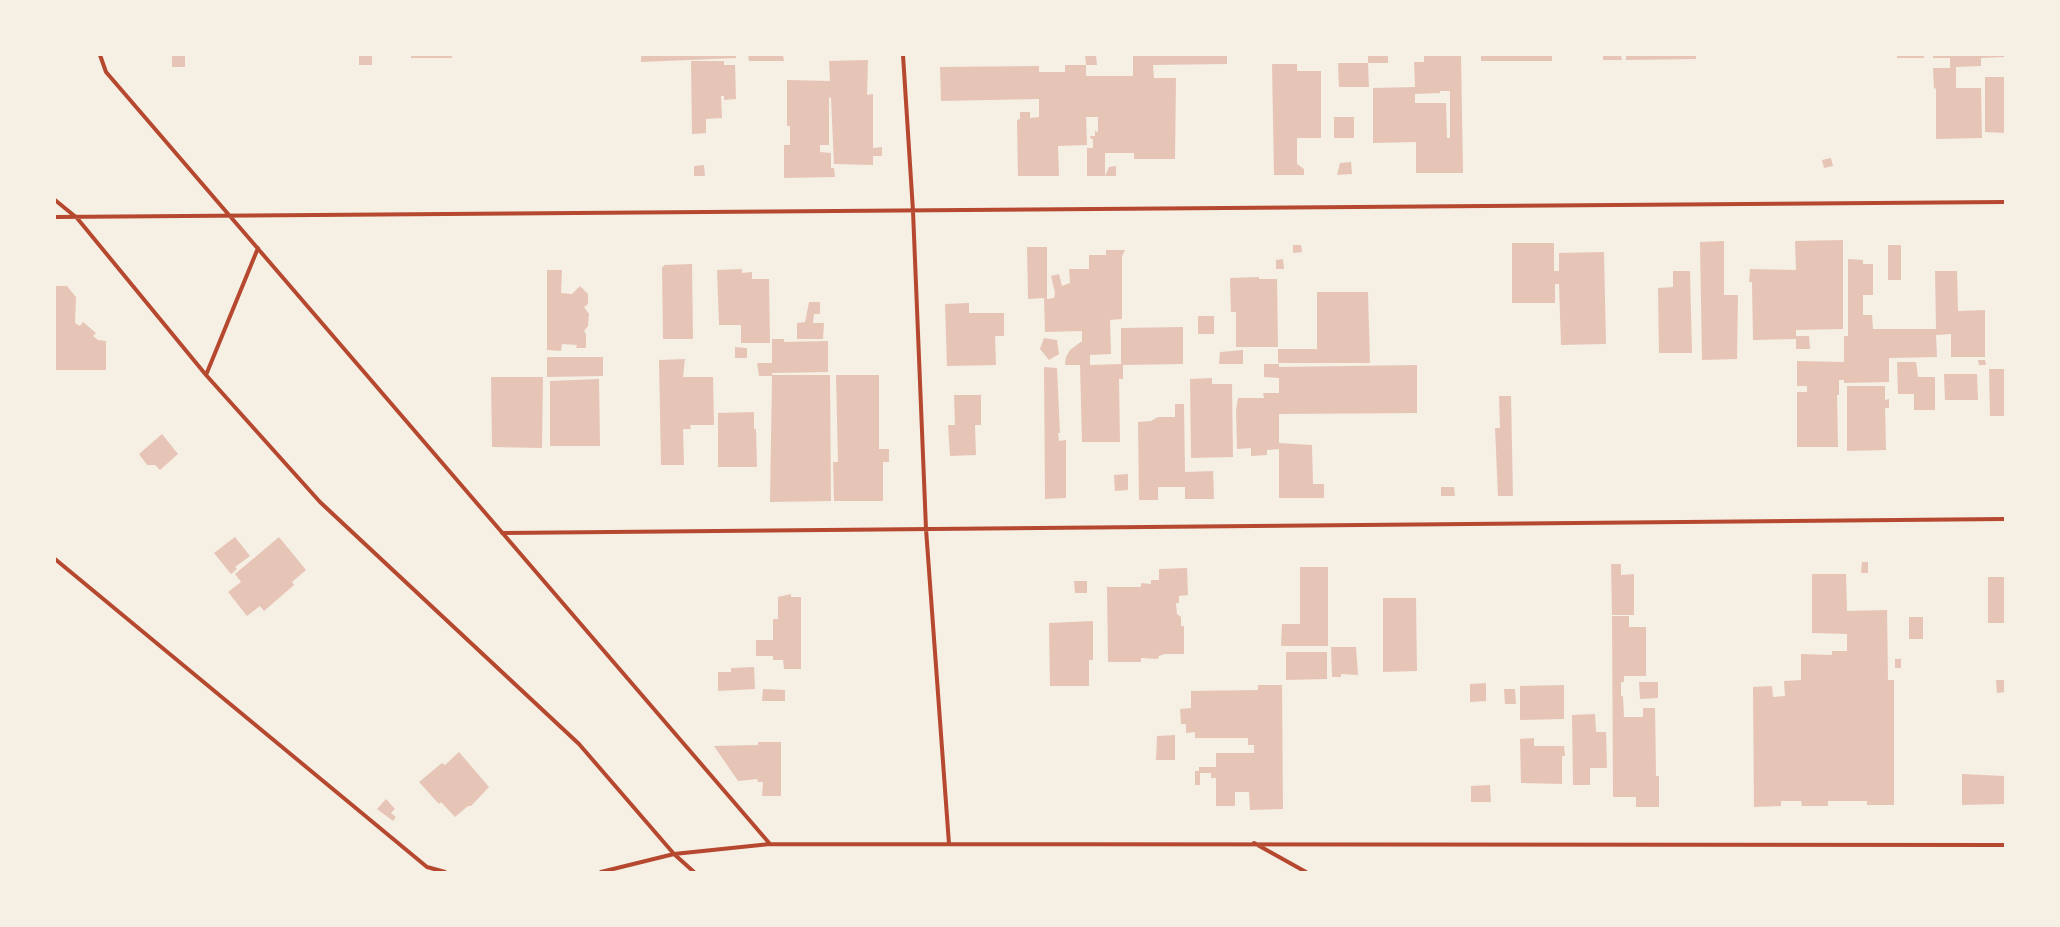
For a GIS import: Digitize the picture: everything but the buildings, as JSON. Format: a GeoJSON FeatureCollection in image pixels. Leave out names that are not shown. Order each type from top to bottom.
{"type":"FeatureCollection","features":[{"type":"Feature","properties":{"kind":"street"},"geometry":{"type":"LineString","coordinates":[[100,55],[106,72],[770,844]]}},
{"type":"Feature","properties":{"kind":"street"},"geometry":{"type":"LineString","coordinates":[[904,55],[913,211],[926,529],[949,844]]}},
{"type":"Feature","properties":{"kind":"street"},"geometry":{"type":"LineString","coordinates":[[55,200],[77,218],[206,375],[320,502],[579,744],[674,854],[694,872]]}},
{"type":"Feature","properties":{"kind":"street"},"geometry":{"type":"LineString","coordinates":[[55,217],[2005,202]]}},
{"type":"Feature","properties":{"kind":"street"},"geometry":{"type":"LineString","coordinates":[[206,375],[258,248]]}},
{"type":"Feature","properties":{"kind":"street"},"geometry":{"type":"LineString","coordinates":[[502,532],[2005,519]]}},
{"type":"Feature","properties":{"kind":"street"},"geometry":{"type":"LineString","coordinates":[[55,559],[427,867],[445,872]]}},
{"type":"Feature","properties":{"kind":"street"},"geometry":{"type":"LineString","coordinates":[[601,872],[674,854],[770,844],[1254,843],[2005,845]]}},
{"type":"Feature","properties":{"kind":"street"},"geometry":{"type":"LineString","coordinates":[[1254,843],[1306,872]]}}]}
